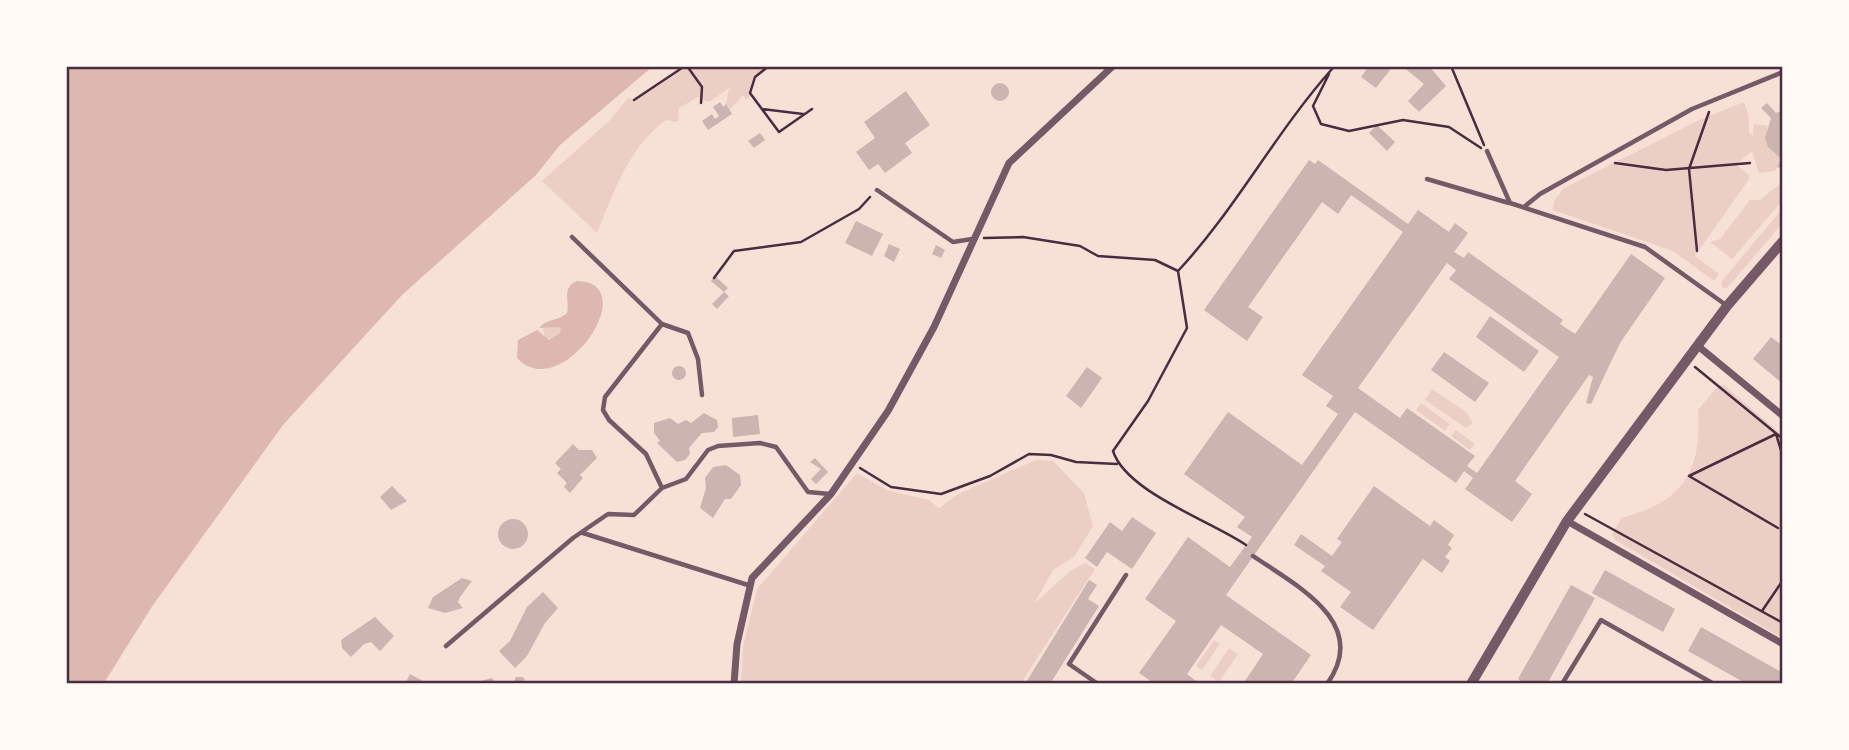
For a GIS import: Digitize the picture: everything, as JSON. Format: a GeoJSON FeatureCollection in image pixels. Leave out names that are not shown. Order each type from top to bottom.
{"type":"FeatureCollection","features":[{"type":"Feature","properties":{"kind":"street"},"geometry":{"type":"LineString","coordinates":[[734,684],[737,644],[748,584],[831,494],[888,411],[934,327],[1009,163],[1113,66]]}},
{"type":"Feature","properties":{"kind":"street"},"geometry":{"type":"LineString","coordinates":[[1475,682],[1567,521],[1727,306],[1783,241]]}},
{"type":"Feature","properties":{"kind":"street"},"geometry":{"type":"LineString","coordinates":[[1698,346],[1783,416]]}},
{"type":"Feature","properties":{"kind":"street"},"geometry":{"type":"LineString","coordinates":[[1567,521],[1781,640]]}},
{"type":"Feature","properties":{"kind":"lane"},"geometry":{"type":"LineString","coordinates":[[1524,208],[1540,194],[1714,99],[1783,72]]}},
{"type":"Feature","properties":{"kind":"lane"},"geometry":{"type":"LineString","coordinates":[[1487,151],[1510,203]]}},
{"type":"Feature","properties":{"kind":"lane"},"geometry":{"type":"LineString","coordinates":[[1427,179],[1645,247],[1727,306]]}},
{"type":"Feature","properties":{"kind":"lane"},"geometry":{"type":"LineString","coordinates":[[877,190],[953,242],[972,239]]}},
{"type":"Feature","properties":{"kind":"lane"},"geometry":{"type":"LineString","coordinates":[[572,237],[662,324],[688,334],[698,359],[702,395]]}},
{"type":"Feature","properties":{"kind":"lane"},"geometry":{"type":"LineString","coordinates":[[662,324],[605,397],[603,410],[609,421],[646,454],[662,488]]}},
{"type":"Feature","properties":{"kind":"lane"},"geometry":{"type":"LineString","coordinates":[[446,646],[582,533],[608,514],[634,515],[662,488],[686,480],[708,450],[718,446],[760,443],[776,447],[808,492],[831,494]]}},
{"type":"Feature","properties":{"kind":"lane"},"geometry":{"type":"LineString","coordinates":[[582,533],[748,584]]}},
{"type":"Feature","properties":{"kind":"lane"},"geometry":{"type":"LineString","coordinates":[[1253,556],[1305,593],[1337,623],[1342,648],[1327,684]]}},
{"type":"Feature","properties":{"kind":"lane"},"geometry":{"type":"LineString","coordinates":[[1098,684],[1069,664],[1126,575]]}},
{"type":"Feature","properties":{"kind":"lane"},"geometry":{"type":"LineString","coordinates":[[1562,684],[1601,620],[1714,684]]}},
{"type":"Feature","properties":{"kind":"path"},"geometry":{"type":"LineString","coordinates":[[634,100],[685,66],[702,87],[701,103]]}},
{"type":"Feature","properties":{"kind":"path"},"geometry":{"type":"LineString","coordinates":[[769,66],[755,77],[750,93],[779,132],[812,109]]}},
{"type":"Feature","properties":{"kind":"path"},"geometry":{"type":"LineString","coordinates":[[1451,66],[1487,151]]}},
{"type":"Feature","properties":{"kind":"path"},"geometry":{"type":"LineString","coordinates":[[1178,271],[1206,241],[1283,129],[1332,68]]}},
{"type":"Feature","properties":{"kind":"path"},"geometry":{"type":"LineString","coordinates":[[1332,68],[1313,106],[1321,124],[1349,131],[1403,120],[1449,127],[1487,151]]}},
{"type":"Feature","properties":{"kind":"path"},"geometry":{"type":"LineString","coordinates":[[1697,251],[1689,169],[1714,99]]}},
{"type":"Feature","properties":{"kind":"path"},"geometry":{"type":"LineString","coordinates":[[762,108],[804,115]]}},
{"type":"Feature","properties":{"kind":"path"},"geometry":{"type":"LineString","coordinates":[[1602,160],[1666,170],[1750,163]]}},
{"type":"Feature","properties":{"kind":"path"},"geometry":{"type":"LineString","coordinates":[[714,278],[734,251],[801,242],[859,209],[877,190]]}},
{"type":"Feature","properties":{"kind":"path"},"geometry":{"type":"LineString","coordinates":[[972,239],[1023,237],[1080,246],[1098,256],[1155,260],[1178,271]]}},
{"type":"Feature","properties":{"kind":"path"},"geometry":{"type":"LineString","coordinates":[[1117,464],[1114,451],[1148,401],[1187,328],[1178,271]]}},
{"type":"Feature","properties":{"kind":"path"},"geometry":{"type":"LineString","coordinates":[[1688,360],[1783,439]]}},
{"type":"Feature","properties":{"kind":"path"},"geometry":{"type":"LineString","coordinates":[[1776,434],[1783,457]]}},
{"type":"Feature","properties":{"kind":"path"},"geometry":{"type":"LineString","coordinates":[[1776,434],[1689,476],[1779,528]]}},
{"type":"Feature","properties":{"kind":"path"},"geometry":{"type":"LineString","coordinates":[[853,464],[891,487],[941,494],[990,476],[1029,454],[1051,455],[1076,462],[1117,464],[1160,497],[1246,545]]}},
{"type":"Feature","properties":{"kind":"path"},"geometry":{"type":"LineString","coordinates":[[1576,509],[1783,623]]}},
{"type":"Feature","properties":{"kind":"path"},"geometry":{"type":"LineString","coordinates":[[1762,611],[1783,580]]}},
{"type":"Feature","properties":{"kind":"shaded area"},"geometry":{"type":"Polygon","coordinates":[[[66,67],[652,67],[560,145],[536,175],[402,295],[283,425],[151,608],[104,683],[67,683],[66,67]]]}},
{"type":"Feature","properties":{"kind":"shaded area"},"geometry":{"type":"Polygon","coordinates":[[[687,67],[767,67],[754,76],[749,92],[752,96],[746,99],[743,95],[730,110],[726,104],[729,88],[709,102],[698,97],[679,108],[678,122],[666,120],[653,131],[632,157],[616,186],[597,233],[542,181],[610,120],[628,98],[635,101],[687,67]]]}},
{"type":"Feature","properties":{"kind":"shaded area"},"geometry":{"type":"Polygon","coordinates":[[[1744,102],[1749,117],[1749,133],[1753,136],[1754,124],[1767,126],[1768,147],[1781,159],[1775,171],[1759,173],[1752,151],[1739,162],[1738,166],[1749,175],[1749,179],[1695,256],[1719,274],[1714,281],[1673,251],[1553,210],[1554,201],[1564,188],[1699,120],[1744,102]]]}},
{"type":"Feature","properties":{"kind":"shaded area"},"geometry":{"type":"Polygon","coordinates":[[[1781,183],[1782,201],[1732,259],[1710,242],[1720,239],[1750,200],[1760,200],[1781,183]]]}},
{"type":"Feature","properties":{"kind":"shaded area"},"geometry":{"type":"Polygon","coordinates":[[[1782,209],[1782,224],[1727,288],[1723,288],[1721,282],[1782,209]]]}},
{"type":"Feature","properties":{"kind":"shaded area"},"geometry":{"type":"Polygon","coordinates":[[[577,281],[596,287],[603,300],[600,318],[589,338],[574,355],[555,366],[535,369],[517,358],[518,340],[537,330],[549,340],[560,333],[561,327],[539,328],[567,313],[569,287],[577,281]]]}},
{"type":"Feature","properties":{"kind":"shaded area"},"geometry":{"type":"Polygon","coordinates":[[[561,326],[561,333],[556,338],[545,339],[543,329],[561,326]]]}},
{"type":"Feature","properties":{"kind":"shaded area"},"geometry":{"type":"Polygon","coordinates":[[[1724,385],[1782,435],[1782,638],[1615,540],[1612,535],[1621,518],[1660,503],[1684,481],[1692,467],[1696,451],[1698,410],[1718,386],[1724,385]]]}},
{"type":"Feature","properties":{"kind":"shaded area"},"geometry":{"type":"Polygon","coordinates":[[[1432,389],[1466,412],[1473,423],[1466,428],[1425,400],[1432,389]]]}},
{"type":"Feature","properties":{"kind":"shaded area"},"geometry":{"type":"Polygon","coordinates":[[[1421,403],[1450,424],[1445,431],[1416,410],[1421,403]]]}},
{"type":"Feature","properties":{"kind":"shaded area"},"geometry":{"type":"Polygon","coordinates":[[[1456,430],[1475,444],[1470,450],[1451,436],[1456,430]]]}},
{"type":"Feature","properties":{"kind":"shaded area"},"geometry":{"type":"Polygon","coordinates":[[[1036,460],[1053,461],[1084,493],[1093,526],[1074,557],[1053,570],[1034,604],[1070,571],[1085,563],[1095,569],[1021,683],[741,683],[743,647],[757,589],[857,473],[887,490],[929,500],[939,508],[958,494],[1036,460]]]}},
{"type":"Feature","properties":{"kind":"shaded area"},"geometry":{"type":"Polygon","coordinates":[[[1214,640],[1220,644],[1202,670],[1196,666],[1214,640]]]}},
{"type":"Feature","properties":{"kind":"shaded area"},"geometry":{"type":"Polygon","coordinates":[[[1229,648],[1238,654],[1219,682],[1210,676],[1229,648]]]}},
{"type":"Feature","properties":{"kind":"building"},"geometry":{"type":"Polygon","coordinates":[[[1369,66],[1393,66],[1376,88],[1361,77],[1369,66]]]}},
{"type":"Feature","properties":{"kind":"building"},"geometry":{"type":"Polygon","coordinates":[[[1402,66],[1429,66],[1446,86],[1419,112],[1408,101],[1424,84],[1402,66]]]}},
{"type":"Feature","properties":{"kind":"building"},"geometry":{"type":"Polygon","coordinates":[[[1000,83],[1006,86],[1009,92],[1006,98],[1000,101],[994,98],[991,92],[994,86],[1000,83]]]}},
{"type":"Feature","properties":{"kind":"building"},"geometry":{"type":"Polygon","coordinates":[[[906,91],[930,125],[905,143],[912,153],[885,173],[878,164],[869,170],[856,152],[875,138],[864,122],[906,91]]]}},
{"type":"Feature","properties":{"kind":"building"},"geometry":{"type":"Polygon","coordinates":[[[720,102],[723,107],[726,104],[732,114],[708,130],[702,121],[712,114],[715,119],[719,116],[713,107],[720,102]]]}},
{"type":"Feature","properties":{"kind":"building"},"geometry":{"type":"Polygon","coordinates":[[[1767,103],[1776,113],[1783,110],[1783,169],[1777,167],[1781,159],[1768,147],[1765,138],[1771,118],[1761,108],[1767,103]]]}},
{"type":"Feature","properties":{"kind":"building"},"geometry":{"type":"Polygon","coordinates":[[[1377,125],[1395,142],[1387,151],[1369,133],[1377,125]]]}},
{"type":"Feature","properties":{"kind":"building"},"geometry":{"type":"Polygon","coordinates":[[[760,133],[765,140],[754,148],[748,141],[760,133]]]}},
{"type":"Feature","properties":{"kind":"building"},"geometry":{"type":"Polygon","coordinates":[[[1309,160],[1315,164],[1318,160],[1408,224],[1418,210],[1449,232],[1455,223],[1468,233],[1454,252],[1464,258],[1468,252],[1563,320],[1560,324],[1575,334],[1631,254],[1665,278],[1620,343],[1591,404],[1586,403],[1593,377],[1589,375],[1515,481],[1532,494],[1512,522],[1465,489],[1473,478],[1464,471],[1456,483],[1355,412],[1226,595],[1311,655],[1291,684],[1243,684],[1263,654],[1221,625],[1187,674],[1200,684],[1155,684],[1139,673],[1176,621],[1145,599],[1188,537],[1230,567],[1252,537],[1237,527],[1245,517],[1184,474],[1228,412],[1302,465],[1338,414],[1326,406],[1333,396],[1302,375],[1403,232],[1351,195],[1338,214],[1322,202],[1248,307],[1263,317],[1247,341],[1204,310],[1309,160]],[[1447,263],[1358,388],[1400,418],[1407,408],[1475,456],[1467,466],[1477,473],[1559,357],[1449,279],[1456,270],[1447,263]]]}},
{"type":"Feature","properties":{"kind":"building"},"geometry":{"type":"Polygon","coordinates":[[[856,221],[883,234],[872,256],[845,243],[856,221]]]}},
{"type":"Feature","properties":{"kind":"building"},"geometry":{"type":"Polygon","coordinates":[[[889,244],[900,249],[894,262],[884,256],[889,244]]]}},
{"type":"Feature","properties":{"kind":"building"},"geometry":{"type":"Polygon","coordinates":[[[936,245],[945,250],[941,258],[932,254],[936,245]]]}},
{"type":"Feature","properties":{"kind":"building"},"geometry":{"type":"Polygon","coordinates":[[[715,276],[728,288],[724,292],[711,281],[715,276]]]}},
{"type":"Feature","properties":{"kind":"building"},"geometry":{"type":"Polygon","coordinates":[[[724,292],[729,296],[717,309],[712,304],[724,292]]]}},
{"type":"Feature","properties":{"kind":"building"},"geometry":{"type":"Polygon","coordinates":[[[1490,316],[1539,351],[1524,372],[1476,337],[1490,316]]]}},
{"type":"Feature","properties":{"kind":"building"},"geometry":{"type":"Polygon","coordinates":[[[1771,337],[1783,346],[1783,384],[1753,359],[1771,337]]]}},
{"type":"Feature","properties":{"kind":"building"},"geometry":{"type":"Polygon","coordinates":[[[1444,352],[1489,383],[1475,402],[1431,370],[1444,352]]]}},
{"type":"Feature","properties":{"kind":"building"},"geometry":{"type":"Polygon","coordinates":[[[676,366],[682,366],[686,373],[682,380],[676,380],[672,376],[672,370],[676,366]]]}},
{"type":"Feature","properties":{"kind":"building"},"geometry":{"type":"Polygon","coordinates":[[[1087,367],[1102,378],[1081,408],[1066,396],[1087,367]]]}},
{"type":"Feature","properties":{"kind":"building"},"geometry":{"type":"Polygon","coordinates":[[[704,413],[717,420],[718,427],[714,432],[702,433],[689,448],[690,454],[685,460],[677,462],[657,443],[660,441],[654,433],[654,423],[670,418],[678,424],[686,420],[691,423],[704,413]]]}},
{"type":"Feature","properties":{"kind":"building"},"geometry":{"type":"Polygon","coordinates":[[[758,415],[760,434],[733,437],[732,418],[758,415]]]}},
{"type":"Feature","properties":{"kind":"building"},"geometry":{"type":"Polygon","coordinates":[[[573,444],[579,450],[592,450],[597,458],[580,475],[583,478],[570,493],[564,487],[567,483],[557,473],[561,469],[555,463],[573,444]]]}},
{"type":"Feature","properties":{"kind":"building"},"geometry":{"type":"Polygon","coordinates":[[[815,458],[828,472],[816,484],[811,479],[821,469],[810,462],[815,458]]]}},
{"type":"Feature","properties":{"kind":"building"},"geometry":{"type":"Polygon","coordinates":[[[726,465],[740,475],[741,485],[731,499],[725,499],[713,518],[700,508],[706,488],[705,478],[713,467],[726,465]]]}},
{"type":"Feature","properties":{"kind":"building"},"geometry":{"type":"Polygon","coordinates":[[[392,486],[407,501],[391,510],[380,497],[392,486]]]}},
{"type":"Feature","properties":{"kind":"building"},"geometry":{"type":"Polygon","coordinates":[[[1374,486],[1430,526],[1434,520],[1454,535],[1448,545],[1452,548],[1445,557],[1450,561],[1442,573],[1423,559],[1373,630],[1340,607],[1351,592],[1321,571],[1325,566],[1294,545],[1301,534],[1332,556],[1342,542],[1337,539],[1374,486]]]}},
{"type":"Feature","properties":{"kind":"building"},"geometry":{"type":"Polygon","coordinates":[[[1132,517],[1156,533],[1132,569],[1107,552],[1097,567],[1085,558],[1110,522],[1122,531],[1132,517]]]}},
{"type":"Feature","properties":{"kind":"building"},"geometry":{"type":"Polygon","coordinates":[[[513,519],[524,523],[528,534],[524,545],[513,549],[502,545],[498,534],[502,523],[513,519]]]}},
{"type":"Feature","properties":{"kind":"building"},"geometry":{"type":"Polygon","coordinates":[[[1605,570],[1675,609],[1663,632],[1592,593],[1605,570]]]}},
{"type":"Feature","properties":{"kind":"building"},"geometry":{"type":"Polygon","coordinates":[[[462,578],[472,581],[458,602],[463,608],[445,613],[428,608],[433,597],[462,578]]]}},
{"type":"Feature","properties":{"kind":"building"},"geometry":{"type":"Polygon","coordinates":[[[1089,580],[1097,585],[1088,599],[1099,606],[1050,684],[1025,684],[1089,580]]]}},
{"type":"Feature","properties":{"kind":"building"},"geometry":{"type":"Polygon","coordinates":[[[1571,585],[1595,598],[1547,684],[1525,684],[1518,679],[1571,585]]]}},
{"type":"Feature","properties":{"kind":"building"},"geometry":{"type":"Polygon","coordinates":[[[543,592],[558,608],[545,623],[527,656],[515,668],[499,651],[510,641],[527,607],[543,592]]]}},
{"type":"Feature","properties":{"kind":"building"},"geometry":{"type":"Polygon","coordinates":[[[375,617],[394,636],[380,651],[371,642],[364,644],[351,657],[342,648],[341,640],[375,617]]]}},
{"type":"Feature","properties":{"kind":"building"},"geometry":{"type":"Polygon","coordinates":[[[1701,627],[1783,673],[1783,684],[1747,684],[1688,651],[1701,627]]]}},
{"type":"Feature","properties":{"kind":"building"},"geometry":{"type":"Polygon","coordinates":[[[410,674],[423,681],[422,684],[405,684],[410,674]]]}},
{"type":"Feature","properties":{"kind":"building"},"geometry":{"type":"Polygon","coordinates":[[[516,677],[525,679],[522,684],[514,681],[516,677]]]}},
{"type":"Feature","properties":{"kind":"building"},"geometry":{"type":"Polygon","coordinates":[[[492,678],[497,684],[473,684],[473,683],[492,678]]]}}]}
